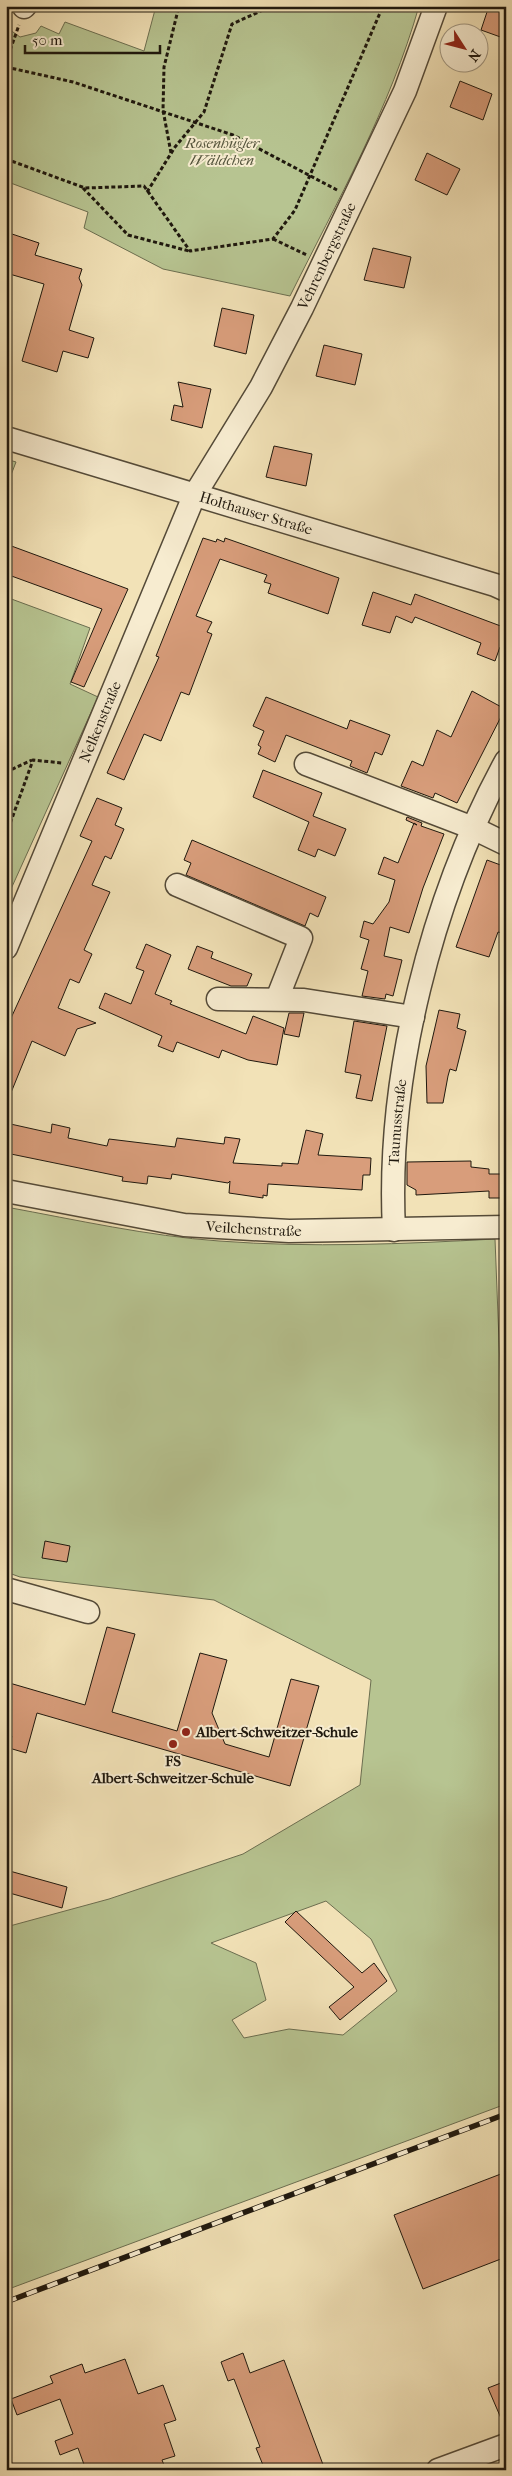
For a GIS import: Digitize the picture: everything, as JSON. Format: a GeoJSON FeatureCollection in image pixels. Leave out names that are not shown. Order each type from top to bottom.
{"type":"FeatureCollection","features":[{"type":"Feature","properties":{"kind":"street","name":"Vehrenbergstraße"},"geometry":{"type":"LineString","coordinates":[[194,496],[261,386],[324,263],[405,91],[436,6]]}},
{"type":"Feature","properties":{"kind":"street","name":"Holthauser Straße"},"geometry":{"type":"LineString","coordinates":[[6,438],[495,585],[506,590]]}},
{"type":"Feature","properties":{"kind":"street","name":"Nelkenstraße"},"geometry":{"type":"LineString","coordinates":[[6,948],[194,496]]}},
{"type":"Feature","properties":{"kind":"street","name":"Taunusstraße"},"geometry":{"type":"LineString","coordinates":[[394,1230],[392,1199],[394,1148],[413,1017],[426,964],[452,883],[473,828],[506,761]]}},
{"type":"Feature","properties":{"kind":"street"},"geometry":{"type":"LineString","coordinates":[[306,764],[473,828],[506,844]]}},
{"type":"Feature","properties":{"kind":"street"},"geometry":{"type":"LineString","coordinates":[[177,885],[301,938],[277,999]]}},
{"type":"Feature","properties":{"kind":"street"},"geometry":{"type":"LineString","coordinates":[[218,999],[304,1000],[413,1017]]}},
{"type":"Feature","properties":{"kind":"street","name":"Veilchenstraße"},"geometry":{"type":"LineString","coordinates":[[6,1191],[184,1225],[289,1231],[506,1227]]}},
{"type":"Feature","properties":{"kind":"street"},"geometry":{"type":"LineString","coordinates":[[6,1589],[88,1612]]}},
{"type":"Feature","properties":{"kind":"street"},"geometry":{"type":"LineString","coordinates":[[438,2470],[506,2445]]}},
{"type":"Feature","properties":{"kind":"path"},"geometry":{"type":"LineString","coordinates":[[171,154],[162,110],[164,67],[178,6]]}},
{"type":"Feature","properties":{"kind":"path"},"geometry":{"type":"LineString","coordinates":[[148,192],[171,154],[204,112],[232,24],[272,6]]}},
{"type":"Feature","properties":{"kind":"path"},"geometry":{"type":"LineString","coordinates":[[273,239],[295,210],[383,6]]}},
{"type":"Feature","properties":{"kind":"path"},"geometry":{"type":"LineString","coordinates":[[6,62],[15,37]]}},
{"type":"Feature","properties":{"kind":"path"},"geometry":{"type":"LineString","coordinates":[[6,67],[73,82],[233,135],[354,200]]}},
{"type":"Feature","properties":{"kind":"path"},"geometry":{"type":"LineString","coordinates":[[6,159],[81,186],[144,186],[190,251]]}},
{"type":"Feature","properties":{"kind":"path"},"geometry":{"type":"LineString","coordinates":[[81,186],[128,235],[190,251],[273,239],[324,263]]}},
{"type":"Feature","properties":{"kind":"path"},"geometry":{"type":"LineString","coordinates":[[6,835],[33,760]]}},
{"type":"Feature","properties":{"kind":"path"},"geometry":{"type":"LineString","coordinates":[[6,772],[33,760],[82,765]]}},
{"type":"Feature","properties":{"kind":"green space","name":"Rosenhügler Wäldchen"},"geometry":{"type":"Polygon","coordinates":[[[156,6],[419,6],[407,44],[378,118],[290,296],[163,269],[84,228],[88,212],[8,182],[6,179],[6,27],[20,37],[36,33],[41,26],[59,34],[65,22],[144,51],[156,6]]]}},
{"type":"Feature","properties":{"kind":"green space"},"geometry":{"type":"Polygon","coordinates":[[[6,459],[16,462],[6,488],[6,459]]]}},
{"type":"Feature","properties":{"kind":"green space"},"geometry":{"type":"Polygon","coordinates":[[[6,597],[90,628],[70,684],[98,697],[6,900],[6,597]]]}},
{"type":"Feature","properties":{"kind":"green space"},"geometry":{"type":"Polygon","coordinates":[[[6,1207],[139,1231],[219,1241],[322,1245],[495,1239],[501,1392],[506,1392],[506,2104],[6,2290],[6,1927],[109,1899],[243,1854],[360,1785],[371,1680],[214,1600],[20,1577],[6,1572],[6,1207]],[[326,1901],[211,1943],[256,1963],[266,2000],[232,2020],[244,2038],[289,2029],[343,2035],[397,1991],[371,1939],[326,1901]]]}},
{"type":"Feature","properties":{"kind":"building"},"geometry":{"type":"Polygon","coordinates":[[[489,6],[506,10],[506,39],[490,33],[490,22],[484,22],[489,6]]]}},
{"type":"Feature","properties":{"kind":"building"},"geometry":{"type":"Polygon","coordinates":[[[460,81],[492,94],[483,120],[450,107],[460,81]]]}},
{"type":"Feature","properties":{"kind":"building"},"geometry":{"type":"Polygon","coordinates":[[[427,153],[460,169],[447,195],[415,180],[427,153]]]}},
{"type":"Feature","properties":{"kind":"building"},"geometry":{"type":"Polygon","coordinates":[[[6,232],[39,243],[35,255],[82,269],[79,278],[82,285],[69,330],[94,338],[88,358],[63,351],[57,372],[22,361],[44,284],[6,273],[6,232]]]}},
{"type":"Feature","properties":{"kind":"building"},"geometry":{"type":"Polygon","coordinates":[[[373,248],[411,257],[404,288],[364,280],[373,248]]]}},
{"type":"Feature","properties":{"kind":"building"},"geometry":{"type":"Polygon","coordinates":[[[222,308],[254,315],[246,354],[214,346],[222,308]]]}},
{"type":"Feature","properties":{"kind":"building"},"geometry":{"type":"Polygon","coordinates":[[[324,345],[362,354],[355,385],[316,376],[324,345]]]}},
{"type":"Feature","properties":{"kind":"building"},"geometry":{"type":"Polygon","coordinates":[[[178,382],[211,389],[202,428],[171,420],[174,405],[183,407],[178,382]]]}},
{"type":"Feature","properties":{"kind":"building"},"geometry":{"type":"Polygon","coordinates":[[[274,446],[312,454],[306,486],[266,477],[274,446]]]}},
{"type":"Feature","properties":{"kind":"building"},"geometry":{"type":"Polygon","coordinates":[[[203,538],[216,542],[217,539],[224,542],[225,538],[339,578],[328,614],[268,593],[271,584],[264,582],[267,575],[220,559],[196,616],[212,622],[207,632],[212,634],[189,695],[181,692],[161,741],[144,734],[124,780],[107,773],[159,657],[156,656],[203,538]]]}},
{"type":"Feature","properties":{"kind":"building"},"geometry":{"type":"Polygon","coordinates":[[[6,544],[128,589],[84,687],[71,682],[102,609],[6,574],[6,544]]]}},
{"type":"Feature","properties":{"kind":"building"},"geometry":{"type":"Polygon","coordinates":[[[373,592],[411,605],[415,594],[506,628],[506,649],[500,647],[495,661],[477,654],[481,643],[415,617],[412,623],[396,616],[390,633],[362,625],[373,592]]]}},
{"type":"Feature","properties":{"kind":"building"},"geometry":{"type":"Polygon","coordinates":[[[472,691],[505,709],[457,803],[435,793],[433,798],[401,786],[412,761],[423,766],[437,730],[451,737],[472,691]]]}},
{"type":"Feature","properties":{"kind":"building"},"geometry":{"type":"Polygon","coordinates":[[[266,697],[347,729],[350,720],[390,735],[382,755],[375,752],[367,773],[350,766],[352,761],[286,735],[275,762],[258,754],[261,747],[258,745],[264,731],[253,726],[266,697]]]}},
{"type":"Feature","properties":{"kind":"building"},"geometry":{"type":"Polygon","coordinates":[[[263,770],[322,793],[313,816],[346,829],[335,856],[318,849],[315,857],[298,850],[309,822],[253,797],[263,770]]]}},
{"type":"Feature","properties":{"kind":"building"},"geometry":{"type":"Polygon","coordinates":[[[97,798],[122,808],[115,825],[124,829],[111,859],[105,856],[92,885],[110,892],[84,950],[92,954],[79,983],[70,979],[58,1008],[96,1023],[77,1029],[65,1056],[32,1041],[6,1105],[6,1029],[92,841],[80,836],[97,798]]]}},
{"type":"Feature","properties":{"kind":"building"},"geometry":{"type":"Polygon","coordinates":[[[407,817],[422,823],[421,826],[444,834],[423,888],[409,933],[390,927],[384,956],[402,960],[393,996],[386,994],[385,999],[362,996],[368,971],[361,969],[369,940],[360,937],[364,921],[373,924],[389,902],[395,880],[378,874],[384,857],[398,863],[414,824],[406,820],[407,817]]]}},
{"type":"Feature","properties":{"kind":"building"},"geometry":{"type":"Polygon","coordinates":[[[192,840],[326,897],[318,917],[310,913],[305,926],[186,875],[191,863],[184,860],[192,840]]]}},
{"type":"Feature","properties":{"kind":"building"},"geometry":{"type":"Polygon","coordinates":[[[487,860],[506,867],[506,934],[498,932],[489,957],[456,947],[487,860]]]}},
{"type":"Feature","properties":{"kind":"building"},"geometry":{"type":"Polygon","coordinates":[[[146,944],[171,955],[155,994],[172,1001],[170,1004],[246,1034],[253,1016],[284,1028],[277,1065],[248,1060],[222,1050],[219,1058],[177,1042],[173,1052],[158,1046],[162,1036],[99,1008],[105,993],[131,1004],[144,971],[136,968],[146,944]]]}},
{"type":"Feature","properties":{"kind":"building"},"geometry":{"type":"Polygon","coordinates":[[[197,946],[213,952],[211,958],[252,974],[247,986],[231,986],[188,969],[197,946]]]}},
{"type":"Feature","properties":{"kind":"building"},"geometry":{"type":"Polygon","coordinates":[[[439,1010],[460,1014],[457,1028],[466,1031],[456,1071],[450,1069],[443,1103],[427,1103],[426,1066],[439,1010]]]}},
{"type":"Feature","properties":{"kind":"building"},"geometry":{"type":"Polygon","coordinates":[[[289,1013],[304,1013],[299,1037],[284,1034],[289,1013]]]}},
{"type":"Feature","properties":{"kind":"building"},"geometry":{"type":"Polygon","coordinates":[[[354,1021],[387,1026],[372,1101],[356,1098],[361,1075],[345,1072],[354,1021]]]}},
{"type":"Feature","properties":{"kind":"building"},"geometry":{"type":"Polygon","coordinates":[[[6,1123],[51,1133],[52,1124],[70,1128],[68,1138],[107,1146],[109,1139],[175,1147],[177,1138],[224,1144],[225,1137],[240,1139],[233,1163],[282,1166],[282,1163],[298,1164],[306,1130],[323,1134],[318,1155],[371,1158],[370,1175],[363,1175],[362,1190],[268,1184],[267,1196],[263,1195],[263,1198],[229,1193],[230,1181],[228,1183],[172,1174],[171,1179],[148,1176],[147,1184],[122,1181],[123,1177],[6,1153],[6,1123]]]}},
{"type":"Feature","properties":{"kind":"building"},"geometry":{"type":"Polygon","coordinates":[[[471,1161],[471,1167],[489,1169],[489,1174],[506,1174],[506,1198],[489,1198],[489,1191],[416,1195],[416,1190],[407,1185],[407,1162],[471,1161]]]}},
{"type":"Feature","properties":{"kind":"building"},"geometry":{"type":"Polygon","coordinates":[[[45,1541],[70,1546],[67,1562],[42,1558],[45,1541]]]}},
{"type":"Feature","properties":{"kind":"building"},"geometry":{"type":"Polygon","coordinates":[[[107,1627],[135,1634],[112,1712],[177,1731],[200,1653],[227,1660],[212,1713],[225,1744],[269,1757],[291,1679],[319,1686],[290,1786],[37,1713],[26,1753],[9,1748],[12,1736],[6,1734],[6,1682],[85,1705],[107,1627]]]}},
{"type":"Feature","properties":{"kind":"building"},"geometry":{"type":"Polygon","coordinates":[[[6,1870],[67,1887],[62,1908],[6,1892],[6,1870]]]}},
{"type":"Feature","properties":{"kind":"building"},"geometry":{"type":"Polygon","coordinates":[[[296,1911],[362,1973],[374,1963],[387,1981],[340,2020],[329,2007],[354,1987],[285,1922],[296,1911]]]}},
{"type":"Feature","properties":{"kind":"building"},"geometry":{"type":"Polygon","coordinates":[[[506,2172],[506,2257],[423,2289],[394,2215],[506,2172]]]}},
{"type":"Feature","properties":{"kind":"building"},"geometry":{"type":"Polygon","coordinates":[[[243,2353],[250,2373],[284,2360],[325,2470],[265,2470],[256,2448],[260,2447],[234,2379],[228,2381],[221,2362],[243,2353]]]}},
{"type":"Feature","properties":{"kind":"building"},"geometry":{"type":"Polygon","coordinates":[[[125,2359],[138,2394],[163,2385],[176,2420],[164,2424],[175,2456],[162,2460],[166,2470],[86,2470],[78,2448],[60,2455],[55,2441],[73,2434],[60,2399],[17,2415],[11,2399],[53,2383],[50,2376],[82,2364],[85,2373],[125,2359]]]}},
{"type":"Feature","properties":{"kind":"building"},"geometry":{"type":"Polygon","coordinates":[[[506,2381],[506,2430],[488,2388],[506,2381]]]}},
{"type":"Feature","properties":{"kind":"railway"},"geometry":{"type":"LineString","coordinates":[[6,2302],[506,2114]]}},
{"type":"Feature","properties":{"kind":"place","name":"Albert-Schweitzer-Schule"},"geometry":{"type":"Point","coordinates":[186,1732]}},
{"type":"Feature","properties":{"kind":"place","name":"FS Albert-Schweitzer-Schule"},"geometry":{"type":"Point","coordinates":[173,1744]}}]}
